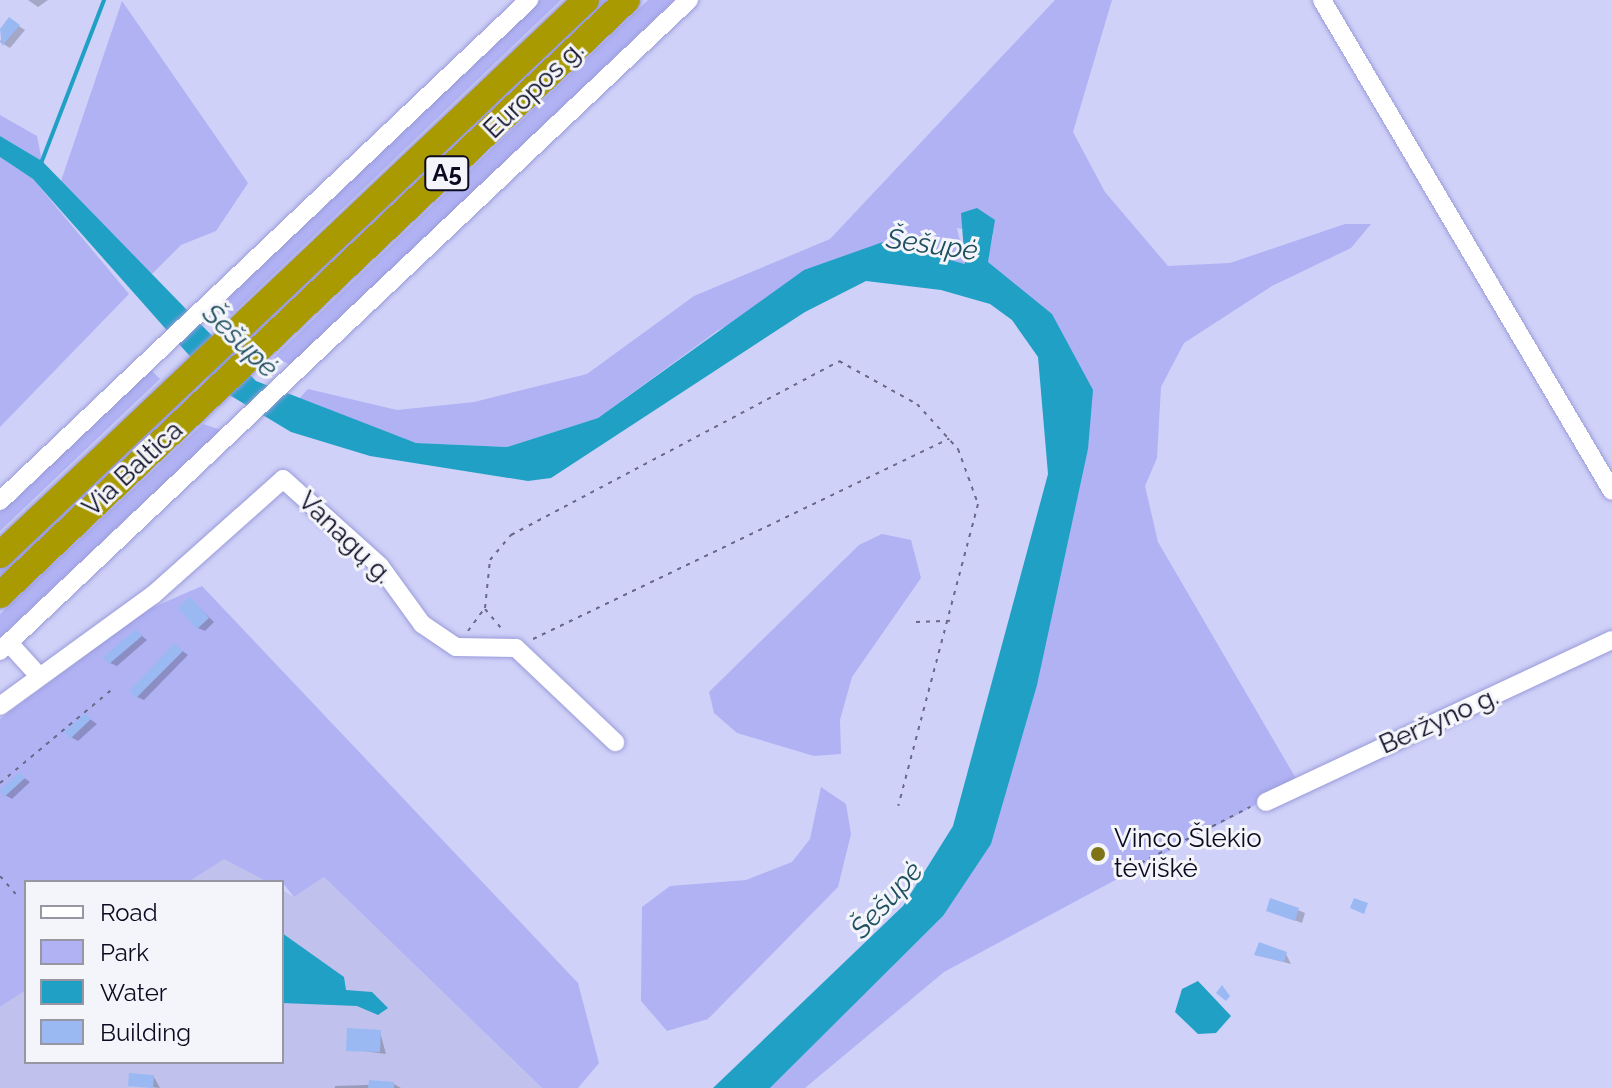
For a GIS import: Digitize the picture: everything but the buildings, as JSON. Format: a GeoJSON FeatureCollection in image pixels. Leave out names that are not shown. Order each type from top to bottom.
{"type":"FeatureCollection","features":[{"type":"Feature","properties":{"kind":"highway","name":"Europos g."},"geometry":{"type":"LineString","coordinates":[[247,322],[586,0]]}},
{"type":"Feature","properties":{"kind":"highway","name":"Europos g."},"geometry":{"type":"LineString","coordinates":[[266,344],[627,0]]}},
{"type":"Feature","properties":{"kind":"highway","name":"Via Baltica"},"geometry":{"type":"LineString","coordinates":[[0,555],[247,322]]}},
{"type":"Feature","properties":{"kind":"highway","name":"Via Baltica"},"geometry":{"type":"LineString","coordinates":[[0,595],[266,344]]}},
{"type":"Feature","properties":{"kind":"street"},"geometry":{"type":"LineString","coordinates":[[0,501],[529,0]]}},
{"type":"Feature","properties":{"kind":"street"},"geometry":{"type":"LineString","coordinates":[[39,676],[4,647],[689,0]]}},
{"type":"Feature","properties":{"kind":"street"},"geometry":{"type":"LineString","coordinates":[[1322,0],[1612,491]]}},
{"type":"Feature","properties":{"kind":"street","name":"Vanagų g."},"geometry":{"type":"LineString","coordinates":[[0,706],[153,595],[283,479],[380,566],[422,624],[456,647]]}},
{"type":"Feature","properties":{"kind":"street","name":"Beržyno g."},"geometry":{"type":"LineString","coordinates":[[1266,802],[1612,640]]}},
{"type":"Feature","properties":{"kind":"street"},"geometry":{"type":"LineString","coordinates":[[456,647],[516,648],[615,742]]}},
{"type":"Feature","properties":{"kind":"path"},"geometry":{"type":"LineString","coordinates":[[456,647],[485,608],[490,560],[511,535],[839,361],[917,404],[949,438],[978,504],[952,620],[898,806]]}},
{"type":"Feature","properties":{"kind":"path"},"geometry":{"type":"LineString","coordinates":[[485,608],[516,648],[949,438]]}},
{"type":"Feature","properties":{"kind":"path"},"geometry":{"type":"LineString","coordinates":[[916,622],[952,620]]}},
{"type":"Feature","properties":{"kind":"path"},"geometry":{"type":"LineString","coordinates":[[0,783],[115,687]]}},
{"type":"Feature","properties":{"kind":"path"},"geometry":{"type":"LineString","coordinates":[[1123,872],[1266,802]]}},
{"type":"Feature","properties":{"kind":"path"},"geometry":{"type":"LineString","coordinates":[[0,876],[20,899]]}},
{"type":"Feature","properties":{"kind":"shaded area"},"geometry":{"type":"Polygon","coordinates":[[[223,858],[263,880],[191,880],[223,858]]]}},
{"type":"Feature","properties":{"kind":"shaded area"},"geometry":{"type":"Polygon","coordinates":[[[324,877],[542,1088],[0,1088],[0,1007],[24,991],[24,1064],[284,1064],[284,891],[294,897],[324,877]]]}},
{"type":"Feature","properties":{"kind":"green space"},"geometry":{"type":"Polygon","coordinates":[[[540,0],[561,0],[231,315],[223,303],[540,0]]]}},
{"type":"Feature","properties":{"kind":"green space"},"geometry":{"type":"Polygon","coordinates":[[[598,0],[612,0],[256,340],[249,333],[598,0]]]}},
{"type":"Feature","properties":{"kind":"green space"},"geometry":{"type":"Polygon","coordinates":[[[648,0],[674,0],[292,365],[273,358],[648,0]]]}},
{"type":"Feature","properties":{"kind":"green space"},"geometry":{"type":"Polygon","coordinates":[[[1055,0],[1112,0],[1073,132],[1105,192],[1168,266],[1230,263],[1345,224],[1371,224],[1351,248],[1272,286],[1184,343],[1161,387],[1157,458],[1145,486],[1158,542],[1298,782],[944,972],[805,1088],[770,1088],[943,916],[1088,449],[987,262],[993,235],[957,228],[965,264],[883,242],[717,331],[598,418],[507,447],[416,443],[298,400],[308,389],[397,410],[474,402],[587,374],[694,296],[830,239],[1055,0]]]}},
{"type":"Feature","properties":{"kind":"green space"},"geometry":{"type":"Polygon","coordinates":[[[122,1],[248,183],[216,231],[181,245],[151,275],[61,181],[122,1]]]}},
{"type":"Feature","properties":{"kind":"green space"},"geometry":{"type":"Polygon","coordinates":[[[0,115],[37,136],[42,161],[0,136],[0,115]]]}},
{"type":"Feature","properties":{"kind":"green space"},"geometry":{"type":"Polygon","coordinates":[[[0,157],[33,179],[129,294],[0,427],[0,157]]]}},
{"type":"Feature","properties":{"kind":"green space"},"geometry":{"type":"Polygon","coordinates":[[[151,370],[160,379],[0,531],[0,511],[151,370]]]}},
{"type":"Feature","properties":{"kind":"green space"},"geometry":{"type":"Polygon","coordinates":[[[178,400],[184,406],[0,580],[0,568],[178,400]]]}},
{"type":"Feature","properties":{"kind":"green space"},"geometry":{"type":"Polygon","coordinates":[[[203,424],[221,430],[0,637],[0,614],[203,424]]]}},
{"type":"Feature","properties":{"kind":"green space"},"geometry":{"type":"Polygon","coordinates":[[[882,534],[911,540],[921,578],[852,677],[840,720],[841,754],[814,756],[737,733],[714,713],[709,692],[859,545],[882,534]]]}},
{"type":"Feature","properties":{"kind":"green space"},"geometry":{"type":"Polygon","coordinates":[[[202,586],[578,983],[599,1063],[578,1088],[542,1088],[324,877],[294,897],[284,880],[263,880],[224,859],[191,880],[24,880],[24,991],[0,1007],[0,719],[147,610],[202,586]]]}},
{"type":"Feature","properties":{"kind":"green space"},"geometry":{"type":"Polygon","coordinates":[[[821,787],[846,804],[851,834],[838,887],[708,1019],[667,1031],[641,1001],[642,907],[670,886],[746,880],[792,862],[810,839],[821,787]]]}},
{"type":"Feature","properties":{"kind":"water"},"geometry":{"type":"Polygon","coordinates":[[[0,136],[42,161],[256,381],[416,443],[507,447],[598,418],[804,270],[883,242],[965,264],[961,213],[977,208],[995,220],[988,262],[1052,314],[1093,390],[1088,449],[1037,685],[991,844],[943,916],[770,1088],[713,1088],[903,906],[953,826],[1048,474],[1038,357],[1012,320],[990,304],[941,290],[866,281],[805,312],[551,478],[528,481],[370,456],[291,432],[218,388],[33,179],[0,157],[0,136]]]}},
{"type":"Feature","properties":{"kind":"water"},"geometry":{"type":"Polygon","coordinates":[[[284,934],[344,977],[346,990],[372,992],[388,1008],[378,1015],[357,1006],[284,1003],[284,934]]]}},
{"type":"Feature","properties":{"kind":"water"},"geometry":{"type":"Polygon","coordinates":[[[1198,981],[1231,1016],[1216,1033],[1198,1034],[1175,1012],[1182,989],[1198,981]]]}},
{"type":"Feature","properties":{"kind":"waterway"},"geometry":{"type":"LineString","coordinates":[[40,166],[104,0]]}},
{"type":"Feature","properties":{"kind":"place","name":"Vinco Šlekio tėviškė"},"geometry":{"type":"Point","coordinates":[1098,854]}},
{"type":"Feature","properties":{"kind":"water label","name":"Šešupė"},"geometry":{"type":"Point","coordinates":[932,245]}},
{"type":"Feature","properties":{"kind":"water label","name":"Šešupė"},"geometry":{"type":"Point","coordinates":[240,341]}},
{"type":"Feature","properties":{"kind":"water label","name":"Šešupė"},"geometry":{"type":"Point","coordinates":[887,900]}}]}
